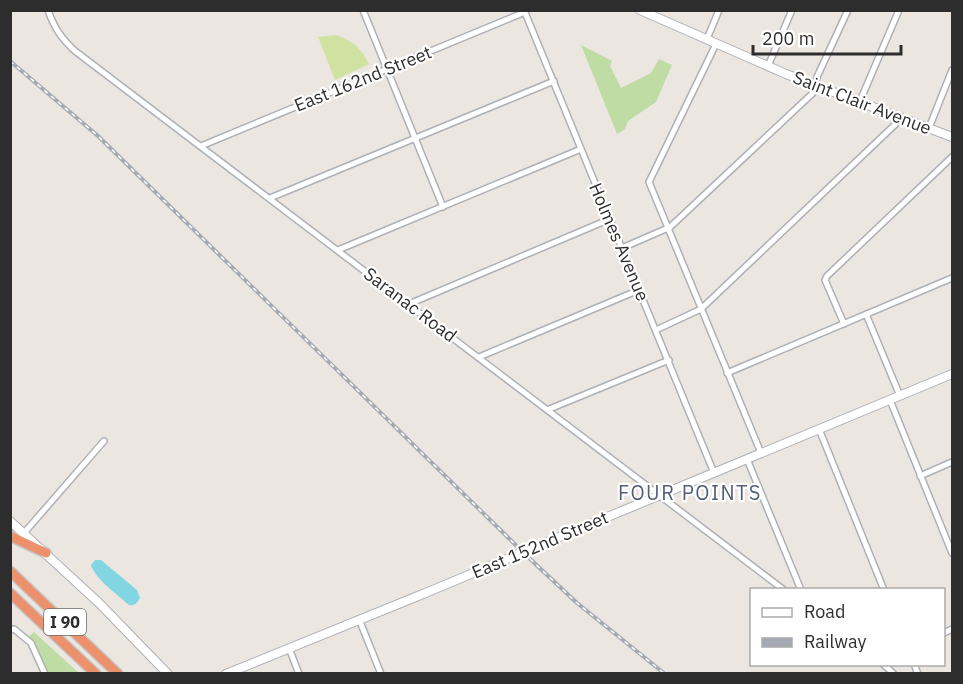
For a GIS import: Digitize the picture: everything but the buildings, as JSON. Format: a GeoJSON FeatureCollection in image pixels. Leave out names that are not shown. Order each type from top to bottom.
{"type":"FeatureCollection","features":[{"type":"Feature","properties":{"kind":"highway"},"geometry":{"type":"LineString","coordinates":[[10,536],[46,553]]}},
{"type":"Feature","properties":{"kind":"highway","name":"I 90"},"geometry":{"type":"LineString","coordinates":[[10,571],[118,674]]}},
{"type":"Feature","properties":{"kind":"highway","name":"I 90"},"geometry":{"type":"LineString","coordinates":[[10,593],[96,674]]}},
{"type":"Feature","properties":{"kind":"street","name":"Saranac Road"},"geometry":{"type":"LineString","coordinates":[[48,10],[54,27],[75,51],[781,588]]}},
{"type":"Feature","properties":{"kind":"street"},"geometry":{"type":"LineString","coordinates":[[363,10],[443,207]]}},
{"type":"Feature","properties":{"kind":"street","name":"Saint Clair Avenue"},"geometry":{"type":"LineString","coordinates":[[640,10],[816,86],[952,137]]}},
{"type":"Feature","properties":{"kind":"street"},"geometry":{"type":"LineString","coordinates":[[707,39],[719,10]]}},
{"type":"Feature","properties":{"kind":"street"},"geometry":{"type":"LineString","coordinates":[[768,66],[792,10]]}},
{"type":"Feature","properties":{"kind":"street"},"geometry":{"type":"LineString","coordinates":[[622,248],[668,229],[814,92],[817,77],[848,10]]}},
{"type":"Feature","properties":{"kind":"street"},"geometry":{"type":"LineString","coordinates":[[860,101],[899,10]]}},
{"type":"Feature","properties":{"kind":"street","name":"East 162nd Street"},"geometry":{"type":"LineString","coordinates":[[201,146],[525,11]]}},
{"type":"Feature","properties":{"kind":"street","name":"Holmes Avenue"},"geometry":{"type":"LineString","coordinates":[[525,11],[714,473]]}},
{"type":"Feature","properties":{"kind":"street"},"geometry":{"type":"LineString","coordinates":[[716,44],[649,182],[761,453]]}},
{"type":"Feature","properties":{"kind":"street"},"geometry":{"type":"LineString","coordinates":[[929,128],[952,70]]}},
{"type":"Feature","properties":{"kind":"street"},"geometry":{"type":"LineString","coordinates":[[270,198],[554,81]]}},
{"type":"Feature","properties":{"kind":"street"},"geometry":{"type":"LineString","coordinates":[[656,330],[701,309],[902,118]]}},
{"type":"Feature","properties":{"kind":"street"},"geometry":{"type":"LineString","coordinates":[[338,250],[581,149]]}},
{"type":"Feature","properties":{"kind":"street"},"geometry":{"type":"LineString","coordinates":[[844,324],[825,280],[952,157]]}},
{"type":"Feature","properties":{"kind":"street"},"geometry":{"type":"LineString","coordinates":[[409,304],[610,219]]}},
{"type":"Feature","properties":{"kind":"street"},"geometry":{"type":"LineString","coordinates":[[727,373],[952,278]]}},
{"type":"Feature","properties":{"kind":"street"},"geometry":{"type":"LineString","coordinates":[[479,357],[639,290]]}},
{"type":"Feature","properties":{"kind":"street"},"geometry":{"type":"LineString","coordinates":[[866,314],[900,396]]}},
{"type":"Feature","properties":{"kind":"street"},"geometry":{"type":"LineString","coordinates":[[548,410],[669,360]]}},
{"type":"Feature","properties":{"kind":"street","name":"East 152nd Street"},"geometry":{"type":"LineString","coordinates":[[226,674],[952,374]]}},
{"type":"Feature","properties":{"kind":"street"},"geometry":{"type":"LineString","coordinates":[[890,400],[952,549]]}},
{"type":"Feature","properties":{"kind":"street"},"geometry":{"type":"LineString","coordinates":[[819,429],[883,588]]}},
{"type":"Feature","properties":{"kind":"street"},"geometry":{"type":"LineString","coordinates":[[24,534],[104,441]]}},
{"type":"Feature","properties":{"kind":"street"},"geometry":{"type":"LineString","coordinates":[[747,459],[800,588]]}},
{"type":"Feature","properties":{"kind":"street"},"geometry":{"type":"LineString","coordinates":[[920,476],[952,462]]}},
{"type":"Feature","properties":{"kind":"street"},"geometry":{"type":"LineString","coordinates":[[10,521],[99,603],[166,674]]}},
{"type":"Feature","properties":{"kind":"street"},"geometry":{"type":"LineString","coordinates":[[359,619],[381,674]]}},
{"type":"Feature","properties":{"kind":"street"},"geometry":{"type":"LineString","coordinates":[[10,630],[14,629],[31,643],[45,674]]}},
{"type":"Feature","properties":{"kind":"street"},"geometry":{"type":"LineString","coordinates":[[289,648],[299,674]]}},
{"type":"Feature","properties":{"kind":"green space"},"geometry":{"type":"Polygon","coordinates":[[[336,35],[356,46],[369,64],[335,80],[318,37],[336,35]]]}},
{"type":"Feature","properties":{"kind":"green space"},"geometry":{"type":"Polygon","coordinates":[[[581,45],[612,61],[610,66],[621,88],[651,73],[659,59],[672,65],[656,102],[628,121],[625,129],[617,134],[581,45]]]}},
{"type":"Feature","properties":{"kind":"green space"},"geometry":{"type":"Polygon","coordinates":[[[34,632],[79,673],[45,673],[26,639],[34,632]]]}},
{"type":"Feature","properties":{"kind":"water"},"geometry":{"type":"Polygon","coordinates":[[[95,560],[101,560],[137,590],[140,598],[137,603],[129,605],[102,581],[91,565],[95,560]]]}},
{"type":"Feature","properties":{"kind":"railway"},"geometry":{"type":"LineString","coordinates":[[10,61],[98,136],[577,603],[665,674]]}},
{"type":"Feature","properties":{"kind":"district","name":"FOUR POINTS"},"geometry":{"type":"Point","coordinates":[690,493]}}]}
